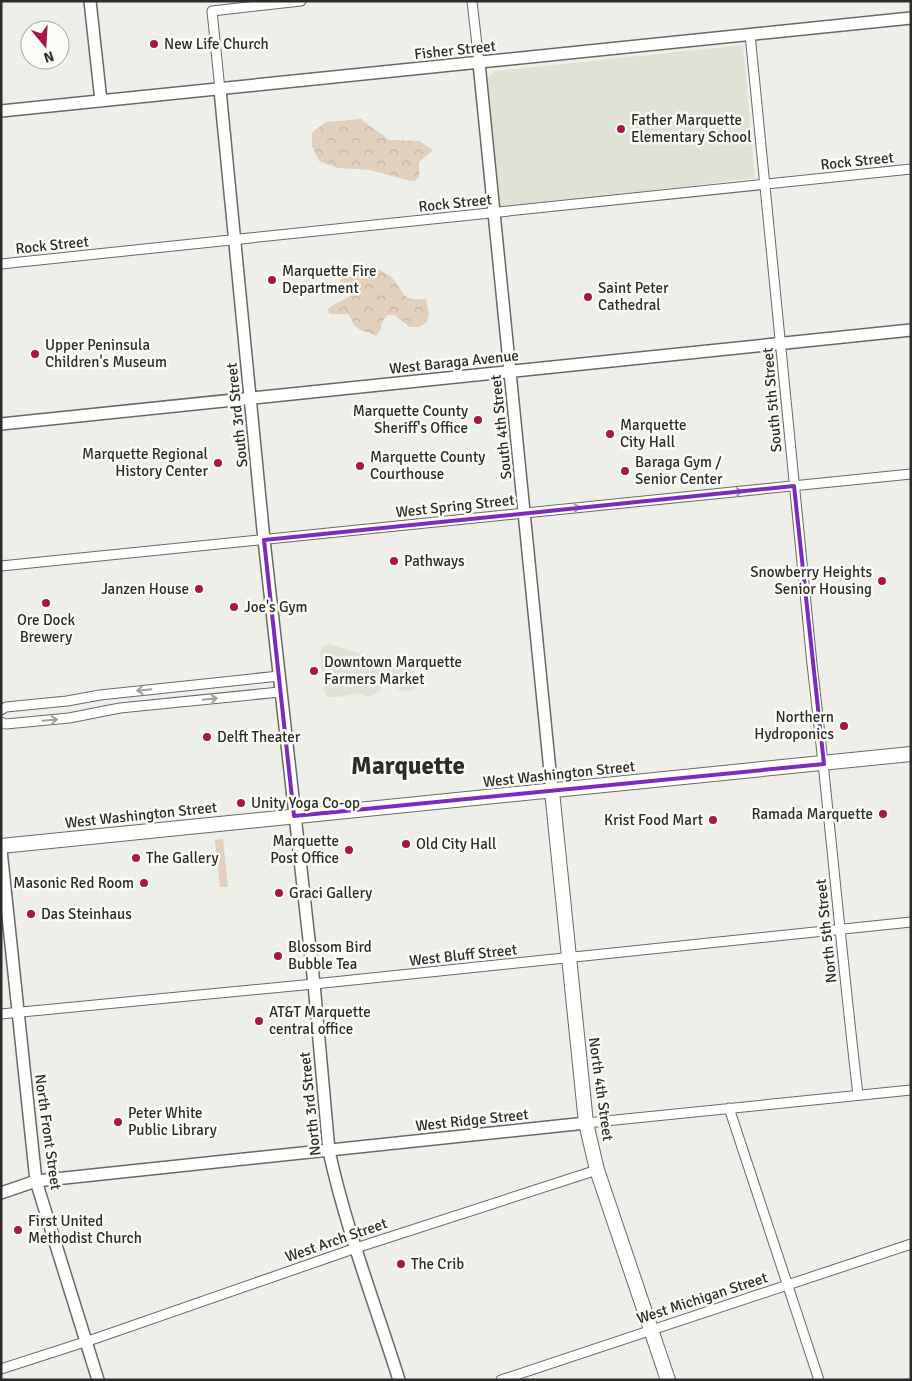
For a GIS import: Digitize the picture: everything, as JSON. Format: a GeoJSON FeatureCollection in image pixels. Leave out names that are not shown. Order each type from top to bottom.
{"type":"FeatureCollection","features":[{"type":"Feature","properties":{"kind":"main road","name":"West Washington Street"},"geometry":{"type":"LineString","coordinates":[[1,846],[911,754]]}},
{"type":"Feature","properties":{"kind":"main road","name":"North 4th Street"},"geometry":{"type":"LineString","coordinates":[[552,791],[586,1123],[597,1170],[668,1380]]}},
{"type":"Feature","properties":{"kind":"street"},"geometry":{"type":"LineString","coordinates":[[90,1],[101,101]]}},
{"type":"Feature","properties":{"kind":"street","name":"South 3rd Street"},"geometry":{"type":"LineString","coordinates":[[294,816],[264,540],[212,11],[301,1]]}},
{"type":"Feature","properties":{"kind":"street","name":"South 4th Street"},"geometry":{"type":"LineString","coordinates":[[472,1],[495,213],[552,791]]}},
{"type":"Feature","properties":{"kind":"street","name":"Fisher Street"},"geometry":{"type":"LineString","coordinates":[[1,111],[911,18]]}},
{"type":"Feature","properties":{"kind":"street","name":"South 5th Street"},"geometry":{"type":"LineString","coordinates":[[750,34],[812,664],[824,764]]}},
{"type":"Feature","properties":{"kind":"street","name":"Rock Street"},"geometry":{"type":"LineString","coordinates":[[1,264],[911,169]]}},
{"type":"Feature","properties":{"kind":"street","name":"West Baraga Avenue"},"geometry":{"type":"LineString","coordinates":[[1,424],[911,330]]}},
{"type":"Feature","properties":{"kind":"street","name":"West Spring Street"},"geometry":{"type":"LineString","coordinates":[[1,566],[911,474]]}},
{"type":"Feature","properties":{"kind":"street"},"geometry":{"type":"LineString","coordinates":[[1,710],[6,707],[67,701],[100,694],[279,676]]}},
{"type":"Feature","properties":{"kind":"street"},"geometry":{"type":"LineString","coordinates":[[1,722],[6,724],[69,718],[120,708],[280,692]]}},
{"type":"Feature","properties":{"kind":"street","name":"North 5th Street"},"geometry":{"type":"LineString","coordinates":[[824,764],[839,929],[858,1095]]}},
{"type":"Feature","properties":{"kind":"street","name":"North 3rd Street"},"geometry":{"type":"LineString","coordinates":[[294,816],[314,984],[329,1151],[356,1248],[399,1380]]}},
{"type":"Feature","properties":{"kind":"street","name":"North Front Street"},"geometry":{"type":"LineString","coordinates":[[1,850],[36,1181],[98,1380]]}},
{"type":"Feature","properties":{"kind":"street","name":"West Bluff Street"},"geometry":{"type":"LineString","coordinates":[[1,1014],[314,984],[911,922]]}},
{"type":"Feature","properties":{"kind":"street","name":"West Ridge Street"},"geometry":{"type":"LineString","coordinates":[[1,1193],[36,1181],[911,1090]]}},
{"type":"Feature","properties":{"kind":"street"},"geometry":{"type":"LineString","coordinates":[[729,1108],[819,1380]]}},
{"type":"Feature","properties":{"kind":"street","name":"West Arch Street"},"geometry":{"type":"LineString","coordinates":[[1,1369],[86,1342],[356,1248],[597,1170]]}},
{"type":"Feature","properties":{"kind":"street","name":"West Michigan Street"},"geometry":{"type":"LineString","coordinates":[[502,1380],[911,1244]]}},
{"type":"Feature","properties":{"kind":"highlighted area"},"geometry":{"type":"Polygon","coordinates":[[[794,486],[824,764],[294,816],[264,540],[794,486]]]}},
{"type":"Feature","properties":{"kind":"shaded area","name":"Father Marquette Elementary School"},"geometry":{"type":"Polygon","coordinates":[[[743,45],[755,178],[500,209],[487,79],[495,71],[743,45]]]}},
{"type":"Feature","properties":{"kind":"shaded area","name":"Downtown Marquette Farmers Market"},"geometry":{"type":"Polygon","coordinates":[[[329,644],[413,670],[417,676],[418,683],[413,690],[409,691],[399,690],[394,684],[382,685],[379,692],[371,696],[361,693],[328,697],[324,692],[320,652],[323,646],[329,644]]]}},
{"type":"Feature","properties":{"kind":"green space"},"geometry":{"type":"Polygon","coordinates":[[[361,119],[389,140],[419,141],[433,150],[419,162],[419,177],[415,181],[370,170],[338,168],[319,161],[312,146],[312,133],[326,122],[361,119]]]}},
{"type":"Feature","properties":{"kind":"green space"},"geometry":{"type":"Polygon","coordinates":[[[379,269],[397,283],[407,297],[411,299],[426,299],[429,315],[427,322],[419,327],[409,327],[395,315],[388,315],[376,336],[357,328],[348,314],[329,314],[328,309],[352,294],[351,289],[340,280],[366,270],[379,269]]]}},
{"type":"Feature","properties":{"kind":"green space"},"geometry":{"type":"Polygon","coordinates":[[[223,839],[228,887],[220,887],[215,840],[223,839]]]}},
{"type":"Feature","properties":{"kind":"place","name":"New Life Church"},"geometry":{"type":"Point","coordinates":[154,44]}},
{"type":"Feature","properties":{"kind":"place","name":"Father Marquette Elementary School"},"geometry":{"type":"Point","coordinates":[621,129]}},
{"type":"Feature","properties":{"kind":"place","name":"Marquette Fire Department"},"geometry":{"type":"Point","coordinates":[272,280]}},
{"type":"Feature","properties":{"kind":"place","name":"Saint Peter Cathedral"},"geometry":{"type":"Point","coordinates":[588,297]}},
{"type":"Feature","properties":{"kind":"place","name":"Upper Peninsula Children's Museum"},"geometry":{"type":"Point","coordinates":[35,354]}},
{"type":"Feature","properties":{"kind":"place","name":"Marquette County Sheriff's Office"},"geometry":{"type":"Point","coordinates":[478,420]}},
{"type":"Feature","properties":{"kind":"place","name":"Marquette City Hall"},"geometry":{"type":"Point","coordinates":[610,434]}},
{"type":"Feature","properties":{"kind":"place","name":"Marquette Regional History Center"},"geometry":{"type":"Point","coordinates":[218,463]}},
{"type":"Feature","properties":{"kind":"place","name":"Marquette County Courthouse"},"geometry":{"type":"Point","coordinates":[360,466]}},
{"type":"Feature","properties":{"kind":"place","name":"Baraga Gym / Senior Center"},"geometry":{"type":"Point","coordinates":[625,471]}},
{"type":"Feature","properties":{"kind":"place","name":"Pathways"},"geometry":{"type":"Point","coordinates":[394,561]}},
{"type":"Feature","properties":{"kind":"place","name":"Snowberry Heights Senior Housing"},"geometry":{"type":"Point","coordinates":[882,581]}},
{"type":"Feature","properties":{"kind":"place","name":"Janzen House"},"geometry":{"type":"Point","coordinates":[199,589]}},
{"type":"Feature","properties":{"kind":"place","name":"Ore Dock Brewery"},"geometry":{"type":"Point","coordinates":[46,603]}},
{"type":"Feature","properties":{"kind":"place","name":"Joe's Gym"},"geometry":{"type":"Point","coordinates":[234,607]}},
{"type":"Feature","properties":{"kind":"place","name":"Downtown Marquette Farmers Market"},"geometry":{"type":"Point","coordinates":[314,671]}},
{"type":"Feature","properties":{"kind":"place","name":"Northern Hydroponics"},"geometry":{"type":"Point","coordinates":[844,726]}},
{"type":"Feature","properties":{"kind":"place","name":"Delft Theater"},"geometry":{"type":"Point","coordinates":[207,737]}},
{"type":"Feature","properties":{"kind":"place","name":"Unity Yoga Co-op"},"geometry":{"type":"Point","coordinates":[241,803]}},
{"type":"Feature","properties":{"kind":"place","name":"Ramada Marquette"},"geometry":{"type":"Point","coordinates":[883,814]}},
{"type":"Feature","properties":{"kind":"place","name":"Krist Food Mart"},"geometry":{"type":"Point","coordinates":[713,820]}},
{"type":"Feature","properties":{"kind":"place","name":"Old City Hall"},"geometry":{"type":"Point","coordinates":[406,844]}},
{"type":"Feature","properties":{"kind":"place","name":"Marquette Post Office"},"geometry":{"type":"Point","coordinates":[349,850]}},
{"type":"Feature","properties":{"kind":"place","name":"The Gallery"},"geometry":{"type":"Point","coordinates":[136,858]}},
{"type":"Feature","properties":{"kind":"place","name":"Masonic Red Room"},"geometry":{"type":"Point","coordinates":[144,883]}},
{"type":"Feature","properties":{"kind":"place","name":"Graci Gallery"},"geometry":{"type":"Point","coordinates":[279,893]}},
{"type":"Feature","properties":{"kind":"place","name":"Das Steinhaus"},"geometry":{"type":"Point","coordinates":[31,914]}},
{"type":"Feature","properties":{"kind":"place","name":"Blossom Bird Bubble Tea"},"geometry":{"type":"Point","coordinates":[278,956]}},
{"type":"Feature","properties":{"kind":"place","name":"AT&T Marquette central office"},"geometry":{"type":"Point","coordinates":[259,1021]}},
{"type":"Feature","properties":{"kind":"place","name":"Peter White Public Library"},"geometry":{"type":"Point","coordinates":[118,1122]}},
{"type":"Feature","properties":{"kind":"place","name":"First United Methodist Church"},"geometry":{"type":"Point","coordinates":[18,1230]}},
{"type":"Feature","properties":{"kind":"place","name":"The Crib"},"geometry":{"type":"Point","coordinates":[401,1264]}},
{"type":"Feature","properties":{"kind":"district","name":"Marquette"},"geometry":{"type":"Point","coordinates":[408,765]}}]}
